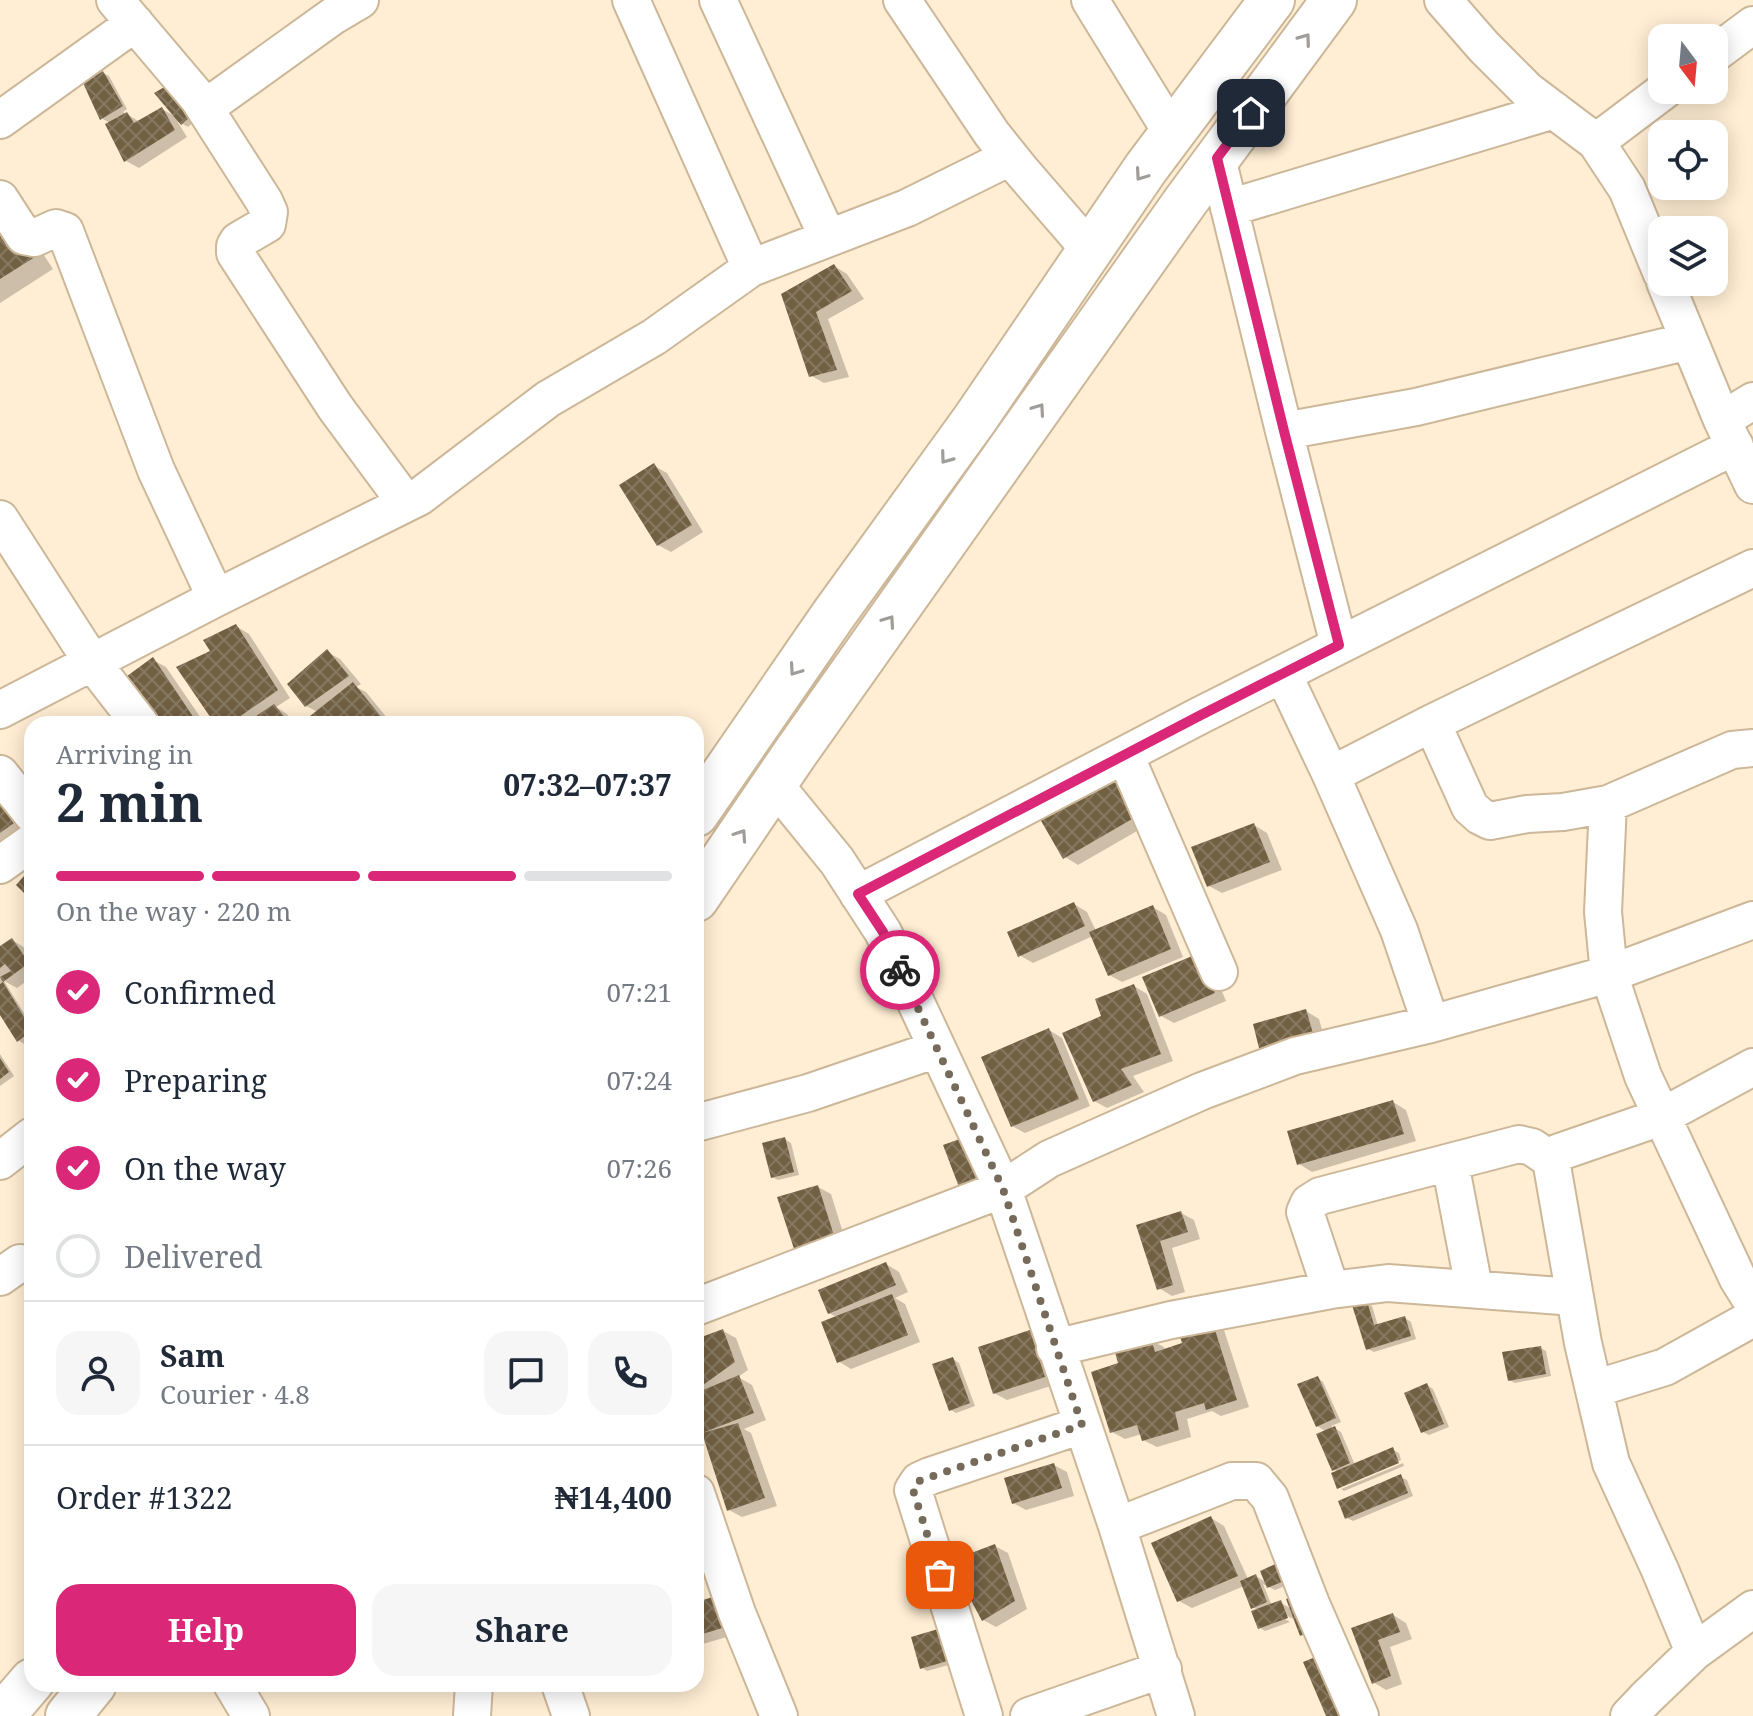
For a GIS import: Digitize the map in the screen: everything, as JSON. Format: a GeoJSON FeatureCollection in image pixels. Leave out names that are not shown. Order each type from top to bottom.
{"type":"FeatureCollection","features":[{"type":"Feature","properties":{"kind":"main road"},"geometry":{"type":"LineString","coordinates":[[704,802],[834,614],[975,419],[1172,133],[1272,0]]}},
{"type":"Feature","properties":{"kind":"main road"},"geometry":{"type":"LineString","coordinates":[[704,887],[1217,158],[1334,0]]}},
{"type":"Feature","properties":{"kind":"main road"},"geometry":{"type":"LineString","coordinates":[[2,1716],[24,1690]]}},
{"type":"Feature","properties":{"kind":"main road"},"geometry":{"type":"LineString","coordinates":[[68,1716],[88,1692]]}},
{"type":"Feature","properties":{"kind":"street"},"geometry":{"type":"LineString","coordinates":[[631,0],[751,268]]}},
{"type":"Feature","properties":{"kind":"street"},"geometry":{"type":"LineString","coordinates":[[718,0],[828,238]]}},
{"type":"Feature","properties":{"kind":"street"},"geometry":{"type":"LineString","coordinates":[[902,0],[992,134],[1090,250]]}},
{"type":"Feature","properties":{"kind":"street"},"geometry":{"type":"LineString","coordinates":[[1090,0],[1172,133]]}},
{"type":"Feature","properties":{"kind":"street"},"geometry":{"type":"LineString","coordinates":[[1443,0],[1527,90],[1596,142],[1627,189],[1648,240]]}},
{"type":"Feature","properties":{"kind":"street"},"geometry":{"type":"LineString","coordinates":[[205,108],[338,5]]}},
{"type":"Feature","properties":{"kind":"street"},"geometry":{"type":"LineString","coordinates":[[0,120],[125,12],[198,98],[264,201],[269,212],[267,224],[238,241],[235,253],[335,407],[406,503]]}},
{"type":"Feature","properties":{"kind":"street"},"geometry":{"type":"LineString","coordinates":[[1728,44],[1753,25]]}},
{"type":"Feature","properties":{"kind":"street"},"geometry":{"type":"LineString","coordinates":[[1596,142],[1648,103]]}},
{"type":"Feature","properties":{"kind":"street"},"geometry":{"type":"LineString","coordinates":[[1229,208],[1554,110]]}},
{"type":"Feature","properties":{"kind":"street"},"geometry":{"type":"LineString","coordinates":[[0,710],[419,497],[548,399],[654,337],[751,268],[907,208],[1010,157]]}},
{"type":"Feature","properties":{"kind":"street"},"geometry":{"type":"LineString","coordinates":[[1217,158],[1339,645]]}},
{"type":"Feature","properties":{"kind":"street"},"geometry":{"type":"LineString","coordinates":[[0,199],[24,236],[34,238],[56,228],[65,231],[156,470],[216,598]]}},
{"type":"Feature","properties":{"kind":"street"},"geometry":{"type":"LineString","coordinates":[[1671,296],[1753,485]]}},
{"type":"Feature","properties":{"kind":"street"},"geometry":{"type":"LineString","coordinates":[[1284,431],[1416,407],[1689,341]]}},
{"type":"Feature","properties":{"kind":"street"},"geometry":{"type":"LineString","coordinates":[[858,894],[1339,645],[1728,433],[1753,401]]}},
{"type":"Feature","properties":{"kind":"street"},"geometry":{"type":"LineString","coordinates":[[0,519],[92,662],[134,716]]}},
{"type":"Feature","properties":{"kind":"street"},"geometry":{"type":"LineString","coordinates":[[1331,775],[1753,568]]}},
{"type":"Feature","properties":{"kind":"street"},"geometry":{"type":"LineString","coordinates":[[1283,674],[1399,930],[1431,1024]]}},
{"type":"Feature","properties":{"kind":"street"},"geometry":{"type":"LineString","coordinates":[[1432,723],[1470,807],[1490,821],[1608,804],[1732,750],[1753,748]]}},
{"type":"Feature","properties":{"kind":"street"},"geometry":{"type":"LineString","coordinates":[[1125,755],[1219,972]]}},
{"type":"Feature","properties":{"kind":"street"},"geometry":{"type":"LineString","coordinates":[[0,774],[24,804]]}},
{"type":"Feature","properties":{"kind":"street"},"geometry":{"type":"LineString","coordinates":[[775,785],[837,861],[883,932],[1003,1189],[1117,1526],[1176,1716]]}},
{"type":"Feature","properties":{"kind":"street"},"geometry":{"type":"LineString","coordinates":[[1608,804],[1603,912],[1609,974],[1643,1076],[1738,1279],[1753,1303]]}},
{"type":"Feature","properties":{"kind":"street"},"geometry":{"type":"LineString","coordinates":[[0,865],[24,848]]}},
{"type":"Feature","properties":{"kind":"street"},"geometry":{"type":"LineString","coordinates":[[704,1304],[1003,1189],[1049,1159],[1202,1091],[1295,1056],[1431,1024],[1609,974],[1753,920]]}},
{"type":"Feature","properties":{"kind":"street"},"geometry":{"type":"LineString","coordinates":[[704,1121],[808,1093],[937,1049]]}},
{"type":"Feature","properties":{"kind":"street"},"geometry":{"type":"LineString","coordinates":[[1551,1160],[1557,1153],[1661,1117],[1753,1067]]}},
{"type":"Feature","properties":{"kind":"street"},"geometry":{"type":"LineString","coordinates":[[0,1161],[24,1142]]}},
{"type":"Feature","properties":{"kind":"street"},"geometry":{"type":"LineString","coordinates":[[1331,1290],[1305,1212],[1309,1203],[1320,1196],[1519,1144],[1532,1147],[1551,1160],[1574,1297],[1611,1463],[1694,1652]]}},
{"type":"Feature","properties":{"kind":"street"},"geometry":{"type":"LineString","coordinates":[[1450,1163],[1474,1288]]}},
{"type":"Feature","properties":{"kind":"street"},"geometry":{"type":"LineString","coordinates":[[1055,1348],[1171,1320],[1331,1290],[1388,1283],[1574,1297]]}},
{"type":"Feature","properties":{"kind":"street"},"geometry":{"type":"LineString","coordinates":[[1594,1389],[1665,1367],[1753,1318]]}},
{"type":"Feature","properties":{"kind":"street"},"geometry":{"type":"LineString","coordinates":[[984,1716],[913,1490],[919,1481],[930,1476],[1082,1425]]}},
{"type":"Feature","properties":{"kind":"street"},"geometry":{"type":"LineString","coordinates":[[1117,1526],[1232,1481],[1256,1481],[1270,1498],[1311,1604],[1360,1716]]}},
{"type":"Feature","properties":{"kind":"street"},"geometry":{"type":"LineString","coordinates":[[704,1516],[737,1613],[779,1716]]}},
{"type":"Feature","properties":{"kind":"street"},"geometry":{"type":"LineString","coordinates":[[1646,1710],[1694,1652],[1753,1609]]}},
{"type":"Feature","properties":{"kind":"street"},"geometry":{"type":"LineString","coordinates":[[1029,1716],[1163,1669]]}},
{"type":"Feature","properties":{"kind":"street"},"geometry":{"type":"LineString","coordinates":[[237,1692],[251,1716]]}},
{"type":"Feature","properties":{"kind":"street"},"geometry":{"type":"LineString","coordinates":[[472,1716],[474,1692]]}},
{"type":"Feature","properties":{"kind":"street"},"geometry":{"type":"LineString","coordinates":[[563,1692],[571,1716]]}},
{"type":"Feature","properties":{"kind":"building"},"geometry":{"type":"Polygon","coordinates":[[[103,71],[123,106],[100,120],[83,83],[103,71]]]}},
{"type":"Feature","properties":{"kind":"building"},"geometry":{"type":"Polygon","coordinates":[[[173,82],[200,108],[181,125],[154,93],[173,82]]]}},
{"type":"Feature","properties":{"kind":"building"},"geometry":{"type":"Polygon","coordinates":[[[162,107],[175,130],[124,162],[105,124],[127,112],[134,123],[162,107]]]}},
{"type":"Feature","properties":{"kind":"building"},"geometry":{"type":"Polygon","coordinates":[[[0,204],[35,257],[0,279],[0,204]]]}},
{"type":"Feature","properties":{"kind":"building"},"geometry":{"type":"Polygon","coordinates":[[[834,264],[852,291],[816,312],[837,370],[809,377],[781,294],[834,264]]]}},
{"type":"Feature","properties":{"kind":"building"},"geometry":{"type":"Polygon","coordinates":[[[654,463],[692,525],[657,546],[619,485],[654,463]]]}},
{"type":"Feature","properties":{"kind":"building"},"geometry":{"type":"Polygon","coordinates":[[[236,624],[278,690],[241,716],[210,716],[176,667],[210,651],[203,640],[236,624]]]}},
{"type":"Feature","properties":{"kind":"building"},"geometry":{"type":"Polygon","coordinates":[[[327,649],[349,676],[305,707],[287,684],[327,649]]]}},
{"type":"Feature","properties":{"kind":"building"},"geometry":{"type":"Polygon","coordinates":[[[153,657],[193,716],[143,716],[119,682],[153,657]]]}},
{"type":"Feature","properties":{"kind":"building"},"geometry":{"type":"Polygon","coordinates":[[[353,682],[380,716],[310,716],[353,682]]]}},
{"type":"Feature","properties":{"kind":"building"},"geometry":{"type":"Polygon","coordinates":[[[274,704],[284,716],[256,716],[274,704]]]}},
{"type":"Feature","properties":{"kind":"building"},"geometry":{"type":"Polygon","coordinates":[[[1117,775],[1139,815],[1063,859],[1040,819],[1117,775]]]}},
{"type":"Feature","properties":{"kind":"building"},"geometry":{"type":"Polygon","coordinates":[[[0,804],[14,823],[0,833],[0,804]]]}},
{"type":"Feature","properties":{"kind":"building"},"geometry":{"type":"Polygon","coordinates":[[[1254,823],[1270,862],[1207,887],[1191,847],[1254,823]]]}},
{"type":"Feature","properties":{"kind":"building"},"geometry":{"type":"Polygon","coordinates":[[[24,876],[24,893],[16,885],[24,876]]]}},
{"type":"Feature","properties":{"kind":"building"},"geometry":{"type":"Polygon","coordinates":[[[1074,902],[1085,926],[1018,957],[1007,932],[1074,902]]]}},
{"type":"Feature","properties":{"kind":"building"},"geometry":{"type":"Polygon","coordinates":[[[1153,905],[1171,949],[1108,976],[1089,932],[1153,905]]]}},
{"type":"Feature","properties":{"kind":"building"},"geometry":{"type":"Polygon","coordinates":[[[12,938],[24,956],[24,967],[3,982],[0,977],[11,971],[5,964],[0,968],[0,946],[12,938]]]}},
{"type":"Feature","properties":{"kind":"building"},"geometry":{"type":"Polygon","coordinates":[[[1197,954],[1215,993],[1159,1017],[1142,977],[1197,954]]]}},
{"type":"Feature","properties":{"kind":"building"},"geometry":{"type":"Polygon","coordinates":[[[3,982],[24,1017],[24,1036],[17,1042],[0,1015],[0,984],[3,982]]]}},
{"type":"Feature","properties":{"kind":"building"},"geometry":{"type":"Polygon","coordinates":[[[1134,984],[1161,1054],[1121,1069],[1132,1085],[1093,1102],[1062,1033],[1101,1016],[1095,999],[1134,984]]]}},
{"type":"Feature","properties":{"kind":"building"},"geometry":{"type":"Polygon","coordinates":[[[1306,1009],[1314,1037],[1260,1052],[1253,1024],[1306,1009]]]}},
{"type":"Feature","properties":{"kind":"building"},"geometry":{"type":"Polygon","coordinates":[[[1049,1028],[1079,1099],[1011,1127],[981,1057],[1049,1028]]]}},
{"type":"Feature","properties":{"kind":"building"},"geometry":{"type":"Polygon","coordinates":[[[0,1058],[9,1072],[0,1079],[0,1058]]]}},
{"type":"Feature","properties":{"kind":"building"},"geometry":{"type":"Polygon","coordinates":[[[1393,1100],[1404,1134],[1297,1165],[1287,1131],[1393,1100]]]}},
{"type":"Feature","properties":{"kind":"building"},"geometry":{"type":"Polygon","coordinates":[[[785,1137],[794,1172],[771,1178],[762,1143],[785,1137]]]}},
{"type":"Feature","properties":{"kind":"building"},"geometry":{"type":"Polygon","coordinates":[[[965,1137],[984,1187],[962,1195],[943,1145],[965,1137]]]}},
{"type":"Feature","properties":{"kind":"building"},"geometry":{"type":"Polygon","coordinates":[[[818,1185],[837,1245],[797,1258],[777,1197],[818,1185]]]}},
{"type":"Feature","properties":{"kind":"building"},"geometry":{"type":"Polygon","coordinates":[[[1181,1211],[1188,1232],[1160,1241],[1173,1285],[1157,1290],[1136,1225],[1181,1211]]]}},
{"type":"Feature","properties":{"kind":"building"},"geometry":{"type":"Polygon","coordinates":[[[886,1262],[896,1285],[828,1314],[818,1290],[886,1262]]]}},
{"type":"Feature","properties":{"kind":"building"},"geometry":{"type":"Polygon","coordinates":[[[892,1294],[908,1335],[837,1363],[821,1322],[892,1294]]]}},
{"type":"Feature","properties":{"kind":"building"},"geometry":{"type":"Polygon","coordinates":[[[1367,1301],[1374,1325],[1405,1316],[1411,1336],[1366,1350],[1352,1305],[1367,1301]]]}},
{"type":"Feature","properties":{"kind":"building"},"geometry":{"type":"Polygon","coordinates":[[[1211,1317],[1237,1400],[1206,1410],[1204,1403],[1175,1412],[1179,1430],[1142,1441],[1137,1425],[1110,1433],[1091,1372],[1118,1363],[1114,1349],[1151,1338],[1155,1352],[1182,1343],[1177,1328],[1211,1317]]]}},
{"type":"Feature","properties":{"kind":"building"},"geometry":{"type":"Polygon","coordinates":[[[723,1329],[735,1362],[704,1384],[704,1336],[723,1329]]]}},
{"type":"Feature","properties":{"kind":"building"},"geometry":{"type":"Polygon","coordinates":[[[1030,1330],[1045,1377],[993,1394],[978,1347],[1030,1330]]]}},
{"type":"Feature","properties":{"kind":"building"},"geometry":{"type":"Polygon","coordinates":[[[1541,1346],[1546,1374],[1508,1381],[1502,1352],[1541,1346]]]}},
{"type":"Feature","properties":{"kind":"building"},"geometry":{"type":"Polygon","coordinates":[[[953,1357],[970,1403],[949,1411],[932,1364],[953,1357]]]}},
{"type":"Feature","properties":{"kind":"building"},"geometry":{"type":"Polygon","coordinates":[[[739,1375],[754,1413],[704,1432],[704,1390],[739,1375]]]}},
{"type":"Feature","properties":{"kind":"building"},"geometry":{"type":"Polygon","coordinates":[[[1318,1376],[1336,1418],[1316,1427],[1297,1384],[1318,1376]]]}},
{"type":"Feature","properties":{"kind":"building"},"geometry":{"type":"Polygon","coordinates":[[[1427,1383],[1444,1424],[1421,1433],[1404,1393],[1427,1383]]]}},
{"type":"Feature","properties":{"kind":"building"},"geometry":{"type":"Polygon","coordinates":[[[738,1423],[765,1498],[727,1511],[704,1432],[738,1423]]]}},
{"type":"Feature","properties":{"kind":"building"},"geometry":{"type":"Polygon","coordinates":[[[1335,1426],[1350,1463],[1332,1471],[1316,1434],[1335,1426]]]}},
{"type":"Feature","properties":{"kind":"building"},"geometry":{"type":"Polygon","coordinates":[[[1393,1447],[1399,1463],[1337,1489],[1331,1473],[1393,1447]]]}},
{"type":"Feature","properties":{"kind":"building"},"geometry":{"type":"Polygon","coordinates":[[[1054,1463],[1062,1488],[1012,1504],[1004,1478],[1054,1463]]]}},
{"type":"Feature","properties":{"kind":"building"},"geometry":{"type":"Polygon","coordinates":[[[1401,1474],[1408,1493],[1345,1519],[1338,1501],[1401,1474]]]}},
{"type":"Feature","properties":{"kind":"building"},"geometry":{"type":"Polygon","coordinates":[[[1211,1516],[1238,1576],[1177,1602],[1151,1543],[1211,1516]]]}},
{"type":"Feature","properties":{"kind":"building"},"geometry":{"type":"Polygon","coordinates":[[[995,1544],[1015,1601],[982,1621],[950,1561],[995,1544]]]}},
{"type":"Feature","properties":{"kind":"building"},"geometry":{"type":"Polygon","coordinates":[[[1286,1559],[1299,1589],[1287,1595],[1282,1582],[1267,1588],[1260,1571],[1286,1559]]]}},
{"type":"Feature","properties":{"kind":"building"},"geometry":{"type":"Polygon","coordinates":[[[1256,1574],[1267,1602],[1251,1609],[1240,1581],[1256,1574]]]}},
{"type":"Feature","properties":{"kind":"building"},"geometry":{"type":"Polygon","coordinates":[[[1303,1593],[1317,1629],[1300,1636],[1286,1599],[1303,1593]]]}},
{"type":"Feature","properties":{"kind":"building"},"geometry":{"type":"Polygon","coordinates":[[[723,1594],[732,1625],[704,1634],[704,1600],[723,1594]]]}},
{"type":"Feature","properties":{"kind":"building"},"geometry":{"type":"Polygon","coordinates":[[[1281,1600],[1288,1618],[1258,1629],[1251,1611],[1281,1600]]]}},
{"type":"Feature","properties":{"kind":"building"},"geometry":{"type":"Polygon","coordinates":[[[1393,1613],[1400,1632],[1378,1640],[1391,1676],[1372,1684],[1351,1628],[1393,1613]]]}},
{"type":"Feature","properties":{"kind":"building"},"geometry":{"type":"Polygon","coordinates":[[[945,1627],[954,1659],[920,1669],[911,1637],[945,1627]]]}},
{"type":"Feature","properties":{"kind":"building"},"geometry":{"type":"Polygon","coordinates":[[[1328,1652],[1342,1716],[1326,1716],[1303,1662],[1328,1652]]]}},
{"type":"Feature","properties":{"kind":"way so far"},"geometry":{"type":"LineString","coordinates":[[900,970],[1003,1189],[1082,1425],[919,1481],[913,1490],[940,1575]]}},
{"type":"Feature","properties":{"kind":"route"},"geometry":{"type":"LineString","coordinates":[[900,970],[883,932],[858,894],[1339,645],[1217,158],[1251,113]]}}]}
